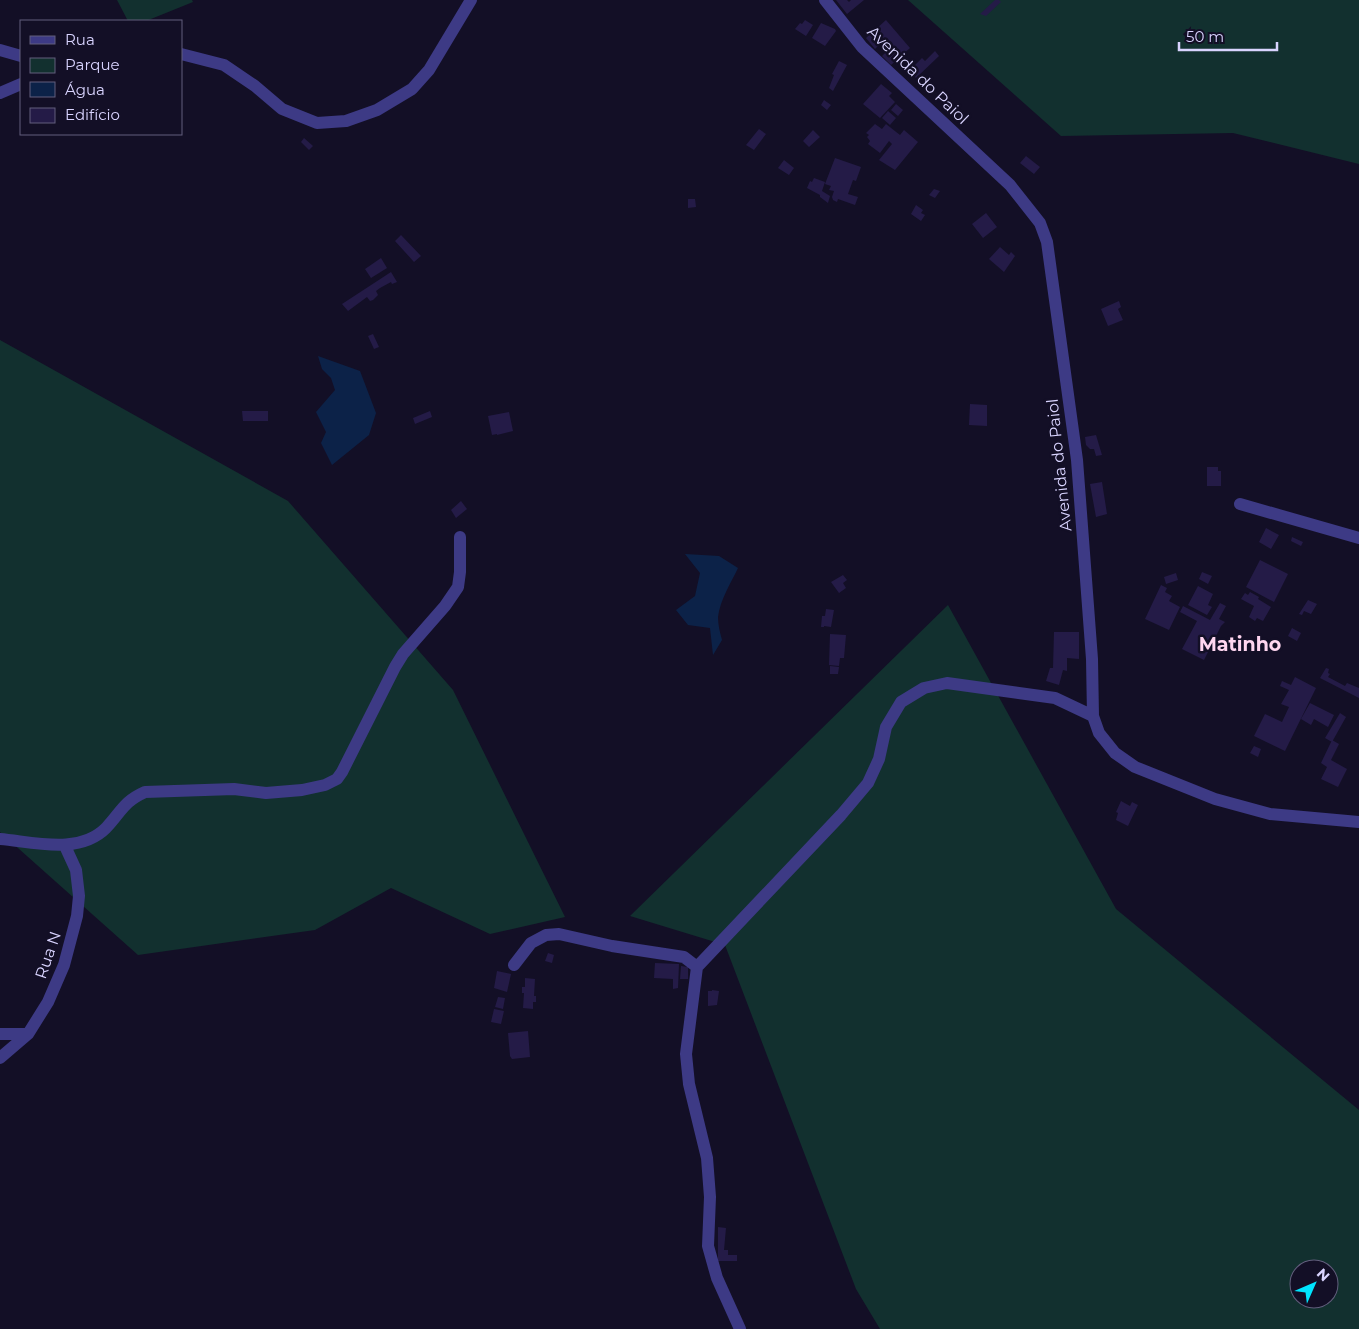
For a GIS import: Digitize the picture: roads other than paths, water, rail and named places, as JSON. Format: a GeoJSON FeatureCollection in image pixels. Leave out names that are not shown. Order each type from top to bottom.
{"type":"FeatureCollection","features":[{"type":"Feature","properties":{"kind":"street"},"geometry":{"type":"LineString","coordinates":[[182,54],[224,65],[255,86],[282,109],[299,116],[317,123],[346,121],[377,110],[412,89],[430,70],[471,0]]}},
{"type":"Feature","properties":{"kind":"street","name":"Avenida do Paiol"},"geometry":{"type":"LineString","coordinates":[[825,0],[862,48],[1010,186],[1040,223],[1048,242],[1077,460],[1092,659],[1093,716],[1099,733],[1115,753],[1134,767],[1215,800],[1270,814],[1359,822]]}},
{"type":"Feature","properties":{"kind":"street"},"geometry":{"type":"LineString","coordinates":[[0,50],[20,56]]}},
{"type":"Feature","properties":{"kind":"street"},"geometry":{"type":"LineString","coordinates":[[0,94],[20,84]]}},
{"type":"Feature","properties":{"kind":"street"},"geometry":{"type":"LineString","coordinates":[[1240,504],[1359,536]]}},
{"type":"Feature","properties":{"kind":"street"},"geometry":{"type":"LineString","coordinates":[[0,839],[65,846],[96,837],[116,817],[123,806],[134,797],[145,792],[234,789],[266,792],[287,791],[319,787],[337,779],[352,754],[403,654],[445,606],[458,587],[460,537]]}},
{"type":"Feature","properties":{"kind":"street"},"geometry":{"type":"LineString","coordinates":[[740,1329],[717,1278],[708,1246],[710,1197],[707,1158],[689,1084],[686,1054],[697,967],[868,784],[879,759],[886,728],[901,702],[924,688],[947,683],[1055,698],[1093,716]]}},
{"type":"Feature","properties":{"kind":"street","name":"Rua N"},"geometry":{"type":"LineString","coordinates":[[0,1058],[28,1034],[48,1002],[64,965],[77,916],[79,896],[76,870],[65,846]]}},
{"type":"Feature","properties":{"kind":"street"},"geometry":{"type":"LineString","coordinates":[[514,966],[531,943],[546,935],[558,934],[612,946],[684,957],[697,967]]}},
{"type":"Feature","properties":{"kind":"street"},"geometry":{"type":"LineString","coordinates":[[0,1034],[28,1034]]}},
{"type":"Feature","properties":{"kind":"water"},"geometry":{"type":"Polygon","coordinates":[[[318,356],[360,371],[376,413],[369,435],[332,465],[321,443],[326,432],[316,412],[335,390],[331,378],[322,369],[318,356]]]}},
{"type":"Feature","properties":{"kind":"water"},"geometry":{"type":"Polygon","coordinates":[[[685,554],[719,556],[738,568],[723,598],[719,611],[718,623],[722,640],[713,655],[710,628],[688,625],[676,610],[695,596],[700,573],[685,554]]]}},
{"type":"Feature","properties":{"kind":"district","name":"Matinho"},"geometry":{"type":"Point","coordinates":[1240,644]}}]}
